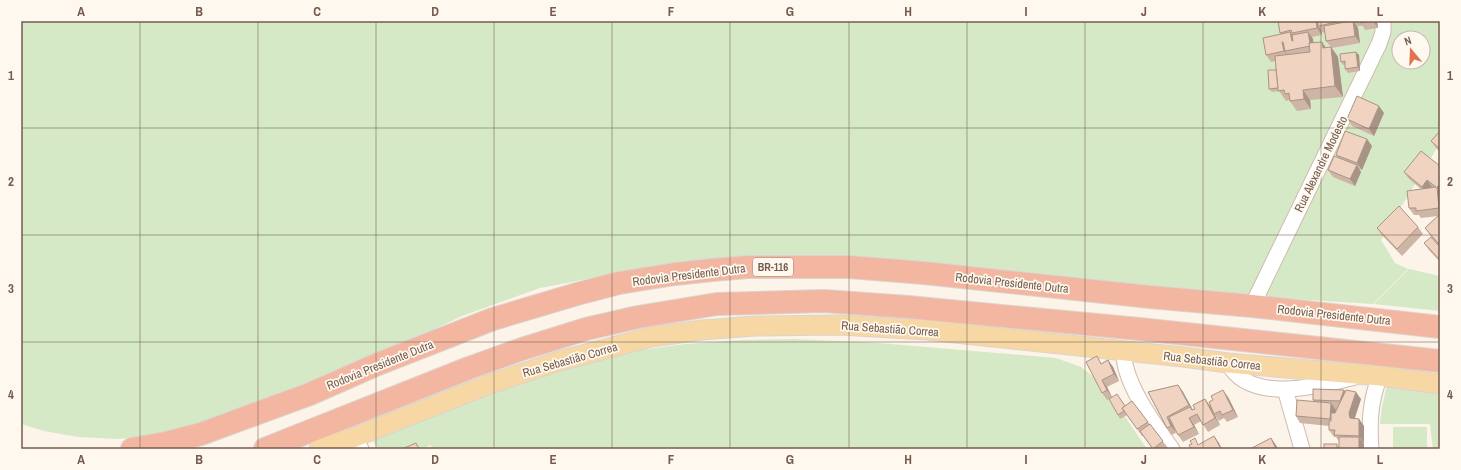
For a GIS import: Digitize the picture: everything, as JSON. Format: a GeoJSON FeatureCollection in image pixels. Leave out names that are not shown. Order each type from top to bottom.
{"type":"FeatureCollection","features":[{"type":"Feature","properties":{"kind":"highway","name":"Rodovia Presidente Dutra"},"geometry":{"type":"LineString","coordinates":[[132,449],[166,443],[201,434],[310,394],[378,364],[493,319],[577,294],[619,283],[675,274],[748,267],[849,267],[924,273],[1434,326]]}},
{"type":"Feature","properties":{"kind":"highway"},"geometry":{"type":"LineString","coordinates":[[265,449],[469,368],[522,349],[594,327],[669,311],[717,304],[824,301],[908,306],[1440,361]]}},
{"type":"Feature","properties":{"kind":"main road","name":"Rua Sebastião Correa"},"geometry":{"type":"LineString","coordinates":[[318,449],[358,443],[483,387],[559,361],[651,337],[702,330],[755,326],[839,324],[927,330],[1228,363],[1372,375],[1440,384]]}},
{"type":"Feature","properties":{"kind":"street","name":"Rua Alexandre Modesto"},"geometry":{"type":"LineString","coordinates":[[1252,306],[1379,44],[1383,32],[1383,21]]}},
{"type":"Feature","properties":{"kind":"street"},"geometry":{"type":"LineString","coordinates":[[1124,351],[1125,363],[1132,383],[1146,410],[1172,449]]}},
{"type":"Feature","properties":{"kind":"street"},"geometry":{"type":"LineString","coordinates":[[1228,363],[1231,369],[1241,379],[1266,387],[1285,390],[1372,375],[1374,390],[1369,425],[1371,449]]}},
{"type":"Feature","properties":{"kind":"street"},"geometry":{"type":"LineString","coordinates":[[1285,390],[1302,449]]}},
{"type":"Feature","properties":{"kind":"green space"},"geometry":{"type":"Polygon","coordinates":[[[21,21],[1440,21],[1440,143],[1381,240],[1395,263],[1408,269],[1373,304],[1277,298],[917,262],[640,269],[540,288],[462,316],[324,382],[263,407],[160,435],[118,439],[78,437],[44,431],[21,424],[21,21]]]}},
{"type":"Feature","properties":{"kind":"green space"},"geometry":{"type":"Polygon","coordinates":[[[1409,269],[1440,276],[1440,311],[1374,304],[1409,269]]]}},
{"type":"Feature","properties":{"kind":"green space"},"geometry":{"type":"Polygon","coordinates":[[[794,339],[879,343],[1056,358],[1081,367],[1103,384],[1147,449],[432,449],[431,445],[422,449],[377,449],[371,435],[482,390],[639,350],[685,344],[742,340],[794,339]]]}},
{"type":"Feature","properties":{"kind":"green space"},"geometry":{"type":"Polygon","coordinates":[[[1387,385],[1440,392],[1440,449],[1433,449],[1430,424],[1380,424],[1387,385]]]}},
{"type":"Feature","properties":{"kind":"green space"},"geometry":{"type":"Polygon","coordinates":[[[1393,427],[1427,427],[1427,449],[1393,449],[1393,427]]]}},
{"type":"Feature","properties":{"kind":"building"},"geometry":{"type":"Polygon","coordinates":[[[1278,21],[1316,21],[1317,28],[1292,33],[1291,30],[1280,33],[1278,21]]]}},
{"type":"Feature","properties":{"kind":"building"},"geometry":{"type":"Polygon","coordinates":[[[1318,21],[1337,21],[1337,22],[1318,26],[1318,21]]]}},
{"type":"Feature","properties":{"kind":"building"},"geometry":{"type":"Polygon","coordinates":[[[1353,21],[1355,36],[1326,41],[1324,26],[1353,21]]]}},
{"type":"Feature","properties":{"kind":"building"},"geometry":{"type":"Polygon","coordinates":[[[1360,21],[1371,21],[1361,23],[1360,21]]]}},
{"type":"Feature","properties":{"kind":"building"},"geometry":{"type":"Polygon","coordinates":[[[1290,32],[1293,41],[1292,35],[1308,32],[1310,46],[1285,51],[1282,42],[1284,51],[1266,55],[1263,38],[1290,32]]]}},
{"type":"Feature","properties":{"kind":"building"},"geometry":{"type":"Polygon","coordinates":[[[1322,42],[1323,48],[1331,47],[1335,86],[1303,90],[1304,99],[1290,101],[1289,93],[1285,94],[1284,90],[1278,91],[1275,56],[1310,52],[1309,43],[1322,42]]]}},
{"type":"Feature","properties":{"kind":"building"},"geometry":{"type":"Polygon","coordinates":[[[1356,52],[1358,67],[1345,69],[1345,61],[1341,62],[1340,54],[1356,52]]]}},
{"type":"Feature","properties":{"kind":"building"},"geometry":{"type":"Polygon","coordinates":[[[1268,70],[1276,70],[1278,88],[1269,89],[1268,70]]]}},
{"type":"Feature","properties":{"kind":"building"},"geometry":{"type":"Polygon","coordinates":[[[1357,96],[1379,106],[1369,129],[1347,119],[1357,96]]]}},
{"type":"Feature","properties":{"kind":"building"},"geometry":{"type":"Polygon","coordinates":[[[1345,131],[1367,139],[1357,163],[1336,155],[1345,131]]]}},
{"type":"Feature","properties":{"kind":"building"},"geometry":{"type":"Polygon","coordinates":[[[1440,131],[1440,149],[1431,141],[1440,131]]]}},
{"type":"Feature","properties":{"kind":"building"},"geometry":{"type":"Polygon","coordinates":[[[1421,151],[1440,166],[1440,184],[1437,187],[1439,208],[1416,211],[1416,208],[1409,208],[1407,191],[1436,187],[1427,180],[1422,187],[1404,172],[1421,151]]]}},
{"type":"Feature","properties":{"kind":"building"},"geometry":{"type":"Polygon","coordinates":[[[1334,156],[1357,165],[1350,179],[1328,170],[1334,156]]]}},
{"type":"Feature","properties":{"kind":"building"},"geometry":{"type":"Polygon","coordinates":[[[1399,206],[1418,227],[1397,249],[1377,228],[1399,206]]]}},
{"type":"Feature","properties":{"kind":"building"},"geometry":{"type":"Polygon","coordinates":[[[1440,214],[1440,241],[1438,243],[1425,228],[1440,214]]]}},
{"type":"Feature","properties":{"kind":"building"},"geometry":{"type":"Polygon","coordinates":[[[1431,237],[1439,246],[1440,245],[1440,260],[1424,243],[1431,237]]]}},
{"type":"Feature","properties":{"kind":"building"},"geometry":{"type":"Polygon","coordinates":[[[1097,356],[1101,364],[1108,360],[1114,374],[1102,380],[1107,390],[1102,393],[1086,362],[1097,356]]]}},
{"type":"Feature","properties":{"kind":"building"},"geometry":{"type":"Polygon","coordinates":[[[1178,385],[1189,405],[1167,417],[1171,426],[1167,428],[1148,392],[1178,385]]]}},
{"type":"Feature","properties":{"kind":"building"},"geometry":{"type":"Polygon","coordinates":[[[1313,389],[1344,390],[1340,401],[1313,400],[1313,389]]]}},
{"type":"Feature","properties":{"kind":"building"},"geometry":{"type":"Polygon","coordinates":[[[1223,390],[1233,410],[1222,415],[1220,411],[1214,414],[1209,402],[1213,400],[1211,396],[1223,390]]]}},
{"type":"Feature","properties":{"kind":"building"},"geometry":{"type":"Polygon","coordinates":[[[1346,390],[1356,392],[1349,413],[1350,418],[1359,419],[1359,436],[1334,435],[1335,430],[1329,430],[1331,413],[1335,413],[1346,390]]]}},
{"type":"Feature","properties":{"kind":"building"},"geometry":{"type":"Polygon","coordinates":[[[1117,394],[1125,406],[1122,408],[1124,411],[1118,415],[1109,399],[1117,394]]]}},
{"type":"Feature","properties":{"kind":"building"},"geometry":{"type":"Polygon","coordinates":[[[1205,399],[1215,418],[1203,425],[1197,414],[1189,418],[1194,427],[1178,435],[1169,417],[1190,407],[1192,410],[1195,409],[1193,405],[1205,399]]]}},
{"type":"Feature","properties":{"kind":"building"},"geometry":{"type":"Polygon","coordinates":[[[1297,400],[1331,403],[1330,419],[1296,416],[1297,400]]]}},
{"type":"Feature","properties":{"kind":"building"},"geometry":{"type":"Polygon","coordinates":[[[1132,401],[1148,422],[1137,429],[1122,408],[1132,401]]]}},
{"type":"Feature","properties":{"kind":"building"},"geometry":{"type":"Polygon","coordinates":[[[1150,424],[1163,441],[1153,449],[1140,431],[1150,424]]]}},
{"type":"Feature","properties":{"kind":"building"},"geometry":{"type":"Polygon","coordinates":[[[1214,436],[1221,449],[1191,449],[1189,445],[1192,444],[1190,441],[1195,438],[1198,445],[1214,436]]]}},
{"type":"Feature","properties":{"kind":"building"},"geometry":{"type":"Polygon","coordinates":[[[1339,437],[1359,437],[1359,449],[1339,449],[1339,437]]]}},
{"type":"Feature","properties":{"kind":"building"},"geometry":{"type":"Polygon","coordinates":[[[1271,438],[1276,449],[1250,449],[1271,438]]]}},
{"type":"Feature","properties":{"kind":"building"},"geometry":{"type":"Polygon","coordinates":[[[416,443],[419,449],[402,449],[416,443]]]}},
{"type":"Feature","properties":{"kind":"building"},"geometry":{"type":"Polygon","coordinates":[[[1324,444],[1337,444],[1337,449],[1324,449],[1324,444]]]}}]}
